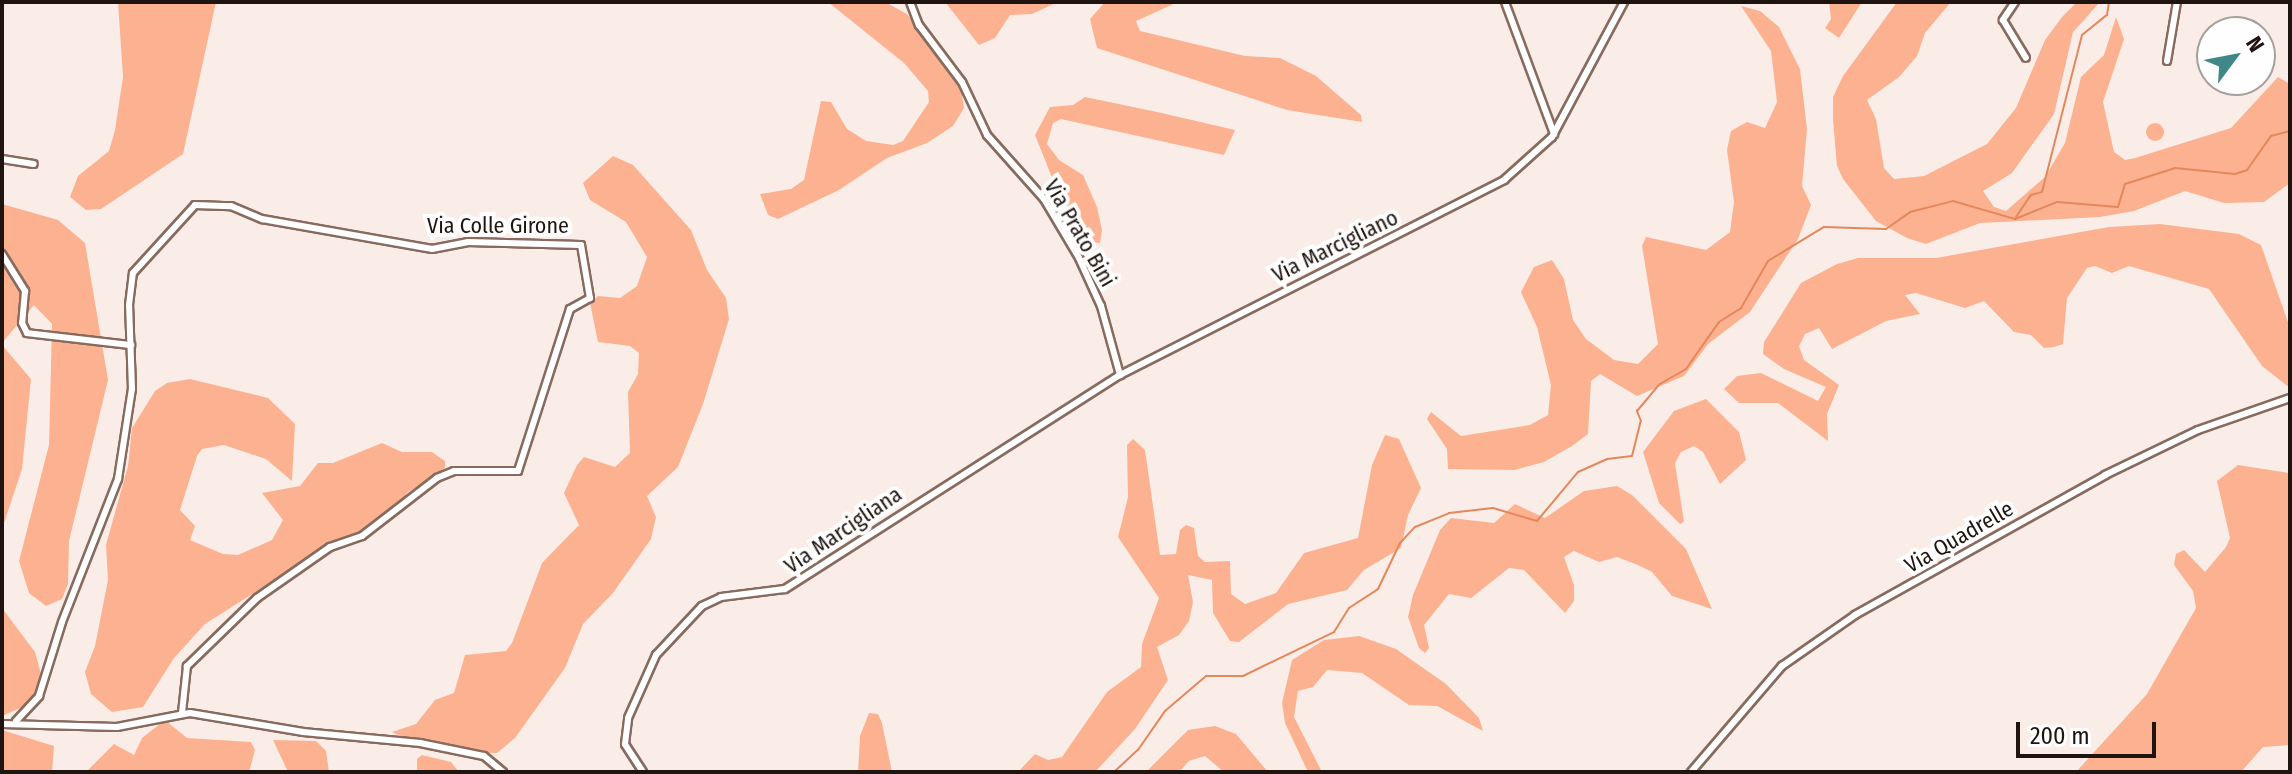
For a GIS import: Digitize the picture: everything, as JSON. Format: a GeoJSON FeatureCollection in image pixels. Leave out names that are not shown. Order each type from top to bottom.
{"type":"FeatureCollection","features":[{"type":"Feature","properties":{"kind":"street","name":"Via Prato Bini"},"geometry":{"type":"LineString","coordinates":[[910,2],[919,25],[963,84],[987,135],[1042,196],[1079,258],[1101,306],[1120,375]]}},
{"type":"Feature","properties":{"kind":"street"},"geometry":{"type":"LineString","coordinates":[[1505,2],[1554,134]]}},
{"type":"Feature","properties":{"kind":"street","name":"Via Marcigliano"},"geometry":{"type":"LineString","coordinates":[[1120,375],[1355,253],[1467,202],[1523,167],[1554,134],[1624,2]]}},
{"type":"Feature","properties":{"kind":"street"},"geometry":{"type":"LineString","coordinates":[[2015,2],[2003,20],[2026,58]]}},
{"type":"Feature","properties":{"kind":"street"},"geometry":{"type":"LineString","coordinates":[[2167,61],[2177,2]]}},
{"type":"Feature","properties":{"kind":"street"},"geometry":{"type":"LineString","coordinates":[[2,159],[34,164]]}},
{"type":"Feature","properties":{"kind":"street","name":"Via Colle Girone"},"geometry":{"type":"LineString","coordinates":[[16,721],[39,696],[62,622],[118,479],[131,393],[129,294],[135,268],[201,202],[262,219],[432,249],[468,242],[581,245],[590,298],[570,309],[518,471],[454,471],[437,478],[362,536],[330,547],[257,598],[187,666],[182,713]]}},
{"type":"Feature","properties":{"kind":"street"},"geometry":{"type":"LineString","coordinates":[[2,254],[25,291],[22,323],[27,333],[131,345]]}},
{"type":"Feature","properties":{"kind":"street","name":"Via Marcigliana"},"geometry":{"type":"LineString","coordinates":[[643,772],[627,750],[624,729],[653,659],[692,614],[721,597],[785,589],[1120,375]]}},
{"type":"Feature","properties":{"kind":"street","name":"Via Quadrelle"},"geometry":{"type":"LineString","coordinates":[[1691,772],[1782,666],[1859,613],[2097,479],[2198,430],[2290,398]]}},
{"type":"Feature","properties":{"kind":"street"},"geometry":{"type":"LineString","coordinates":[[2,724],[16,721],[111,727],[182,713],[423,744],[484,756],[503,772]]}},
{"type":"Feature","properties":{"kind":"shaded area"},"geometry":{"type":"Polygon","coordinates":[[[118,2],[216,2],[183,154],[101,209],[86,210],[70,197],[78,176],[109,151],[115,130],[123,77],[118,2]]]}},
{"type":"Feature","properties":{"kind":"shaded area"},"geometry":{"type":"Polygon","coordinates":[[[828,2],[885,2],[907,14],[960,84],[964,108],[953,126],[927,143],[887,158],[839,190],[778,219],[768,215],[760,194],[791,189],[804,180],[821,101],[831,102],[847,129],[866,141],[893,145],[903,141],[929,102],[928,91],[904,63],[828,2]]]}},
{"type":"Feature","properties":{"kind":"shaded area"},"geometry":{"type":"Polygon","coordinates":[[[945,2],[1058,2],[1032,14],[1010,15],[995,38],[979,45],[945,2]]]}},
{"type":"Feature","properties":{"kind":"shaded area"},"geometry":{"type":"Polygon","coordinates":[[[1105,2],[1178,2],[1136,21],[1140,31],[1245,56],[1280,58],[1316,76],[1361,115],[1362,122],[1287,110],[1097,48],[1090,19],[1105,2]]]}},
{"type":"Feature","properties":{"kind":"shaded area"},"geometry":{"type":"Polygon","coordinates":[[[1829,2],[1862,2],[1839,38],[1825,28],[1831,19],[1829,2]]]}},
{"type":"Feature","properties":{"kind":"shaded area"},"geometry":{"type":"Polygon","coordinates":[[[1897,2],[1951,2],[1925,33],[1917,56],[1899,77],[1867,100],[1876,119],[1884,168],[1894,179],[1924,176],[1987,144],[2016,108],[2045,40],[2062,17],[2077,2],[2100,2],[2073,32],[2054,114],[2012,173],[1983,191],[1994,207],[2006,211],[2045,177],[2065,143],[2081,77],[2104,55],[2116,17],[2124,39],[2103,102],[2114,152],[2125,160],[2135,158],[2231,128],[2260,96],[2276,96],[2278,77],[2290,84],[2290,183],[2264,202],[2224,203],[2185,191],[2134,211],[2100,217],[1980,223],[1926,244],[1907,238],[1876,221],[1843,179],[1837,166],[1833,97],[1843,76],[1897,2]]]}},
{"type":"Feature","properties":{"kind":"shaded area"},"geometry":{"type":"Polygon","coordinates":[[[1741,6],[1760,11],[1779,27],[1800,69],[1807,129],[1802,186],[1811,205],[1798,239],[1750,312],[1708,344],[1684,376],[1637,396],[1600,374],[1591,381],[1588,434],[1572,446],[1544,462],[1514,470],[1448,469],[1447,449],[1427,419],[1431,412],[1461,436],[1530,425],[1548,415],[1551,385],[1537,327],[1521,292],[1534,267],[1552,260],[1564,279],[1573,320],[1586,339],[1614,360],[1638,364],[1658,344],[1642,246],[1646,237],[1706,250],[1730,232],[1734,202],[1727,150],[1731,131],[1747,122],[1765,128],[1777,102],[1771,51],[1741,6]]]}},
{"type":"Feature","properties":{"kind":"shaded area"},"geometry":{"type":"Polygon","coordinates":[[[1085,97],[1235,130],[1224,155],[1061,119],[1053,123],[1047,144],[1059,160],[1083,175],[1097,207],[1102,230],[1100,243],[1091,242],[1059,195],[1035,135],[1050,107],[1073,105],[1085,97]]]}},
{"type":"Feature","properties":{"kind":"shaded area"},"geometry":{"type":"Polygon","coordinates":[[[2155,123],[2164,132],[2155,141],[2146,132],[2155,123]]]}},
{"type":"Feature","properties":{"kind":"shaded area"},"geometry":{"type":"Polygon","coordinates":[[[613,156],[633,165],[691,230],[707,270],[726,298],[729,319],[703,404],[678,467],[647,496],[656,517],[651,539],[613,593],[583,624],[565,668],[515,738],[497,753],[487,753],[400,736],[392,732],[416,724],[435,700],[454,693],[465,655],[506,651],[512,643],[542,563],[579,525],[564,493],[577,465],[584,457],[615,467],[630,453],[628,392],[638,374],[639,353],[630,346],[598,342],[590,303],[598,296],[620,298],[637,286],[647,257],[626,222],[590,200],[583,183],[613,156]]]}},
{"type":"Feature","properties":{"kind":"shaded area"},"geometry":{"type":"Polygon","coordinates":[[[2,204],[58,220],[85,243],[108,380],[69,541],[68,584],[62,599],[46,606],[29,593],[19,561],[49,445],[52,324],[34,305],[2,343],[2,204]]]}},
{"type":"Feature","properties":{"kind":"shaded area"},"geometry":{"type":"Polygon","coordinates":[[[2160,224],[2239,234],[2261,245],[2290,328],[2290,388],[2262,366],[2209,289],[2129,266],[2112,273],[2095,266],[2087,268],[2067,298],[2063,344],[2054,347],[2044,348],[2031,335],[2014,332],[1984,301],[1965,308],[1916,293],[1905,295],[1920,314],[1886,321],[1832,349],[1819,328],[1805,334],[1799,346],[1804,360],[1839,385],[1827,414],[1828,441],[1778,403],[1739,403],[1724,389],[1737,376],[1761,373],[1818,401],[1826,387],[1784,369],[1763,354],[1764,342],[1801,283],[1837,264],[1858,258],[1936,258],[2109,227],[2160,224]]]}},
{"type":"Feature","properties":{"kind":"shaded area"},"geometry":{"type":"Polygon","coordinates":[[[2,345],[31,379],[22,469],[2,529],[2,345]]]}},
{"type":"Feature","properties":{"kind":"shaded area"},"geometry":{"type":"Polygon","coordinates":[[[190,379],[268,398],[295,424],[292,481],[266,459],[224,445],[202,449],[197,456],[180,510],[195,526],[190,540],[223,554],[238,555],[272,540],[283,520],[262,493],[300,486],[318,463],[333,463],[382,443],[402,452],[432,452],[445,461],[445,468],[407,493],[394,518],[359,542],[329,545],[205,624],[174,658],[143,707],[112,712],[91,694],[85,672],[95,646],[108,580],[106,545],[128,466],[132,428],[155,391],[167,383],[190,379]]]}},
{"type":"Feature","properties":{"kind":"shaded area"},"geometry":{"type":"Polygon","coordinates":[[[1706,399],[1739,432],[1746,460],[1720,484],[1703,452],[1694,446],[1681,452],[1675,463],[1684,522],[1680,524],[1659,503],[1643,452],[1674,411],[1706,399]]]}},
{"type":"Feature","properties":{"kind":"shaded area"},"geometry":{"type":"Polygon","coordinates":[[[1385,435],[1399,439],[1421,488],[1408,515],[1401,548],[1364,570],[1347,590],[1288,604],[1239,642],[1230,641],[1213,613],[1212,580],[1188,575],[1193,602],[1189,621],[1179,635],[1157,647],[1168,680],[1135,729],[1095,772],[1018,772],[1035,754],[1048,760],[1062,757],[1107,692],[1141,667],[1142,644],[1159,598],[1118,537],[1128,497],[1127,445],[1133,439],[1145,450],[1160,555],[1176,554],[1180,530],[1186,525],[1194,528],[1198,556],[1205,562],[1230,561],[1231,594],[1245,604],[1276,593],[1304,553],[1358,538],[1372,465],[1385,435]]]}},
{"type":"Feature","properties":{"kind":"shaded area"},"geometry":{"type":"Polygon","coordinates":[[[2238,465],[2290,473],[2290,745],[2263,747],[2241,772],[2076,772],[2147,694],[2196,608],[2193,591],[2174,565],[2176,554],[2184,550],[2205,572],[2226,547],[2230,538],[2217,481],[2238,465]]]}},
{"type":"Feature","properties":{"kind":"shaded area"},"geometry":{"type":"Polygon","coordinates":[[[1617,486],[1632,495],[1686,549],[1712,609],[1672,596],[1652,572],[1638,565],[1617,557],[1599,562],[1574,551],[1564,557],[1574,585],[1574,601],[1565,613],[1524,570],[1509,568],[1471,598],[1449,594],[1424,625],[1429,648],[1425,653],[1419,648],[1408,617],[1413,595],[1440,530],[1451,518],[1494,523],[1515,504],[1545,518],[1584,491],[1617,486]]]}},
{"type":"Feature","properties":{"kind":"shaded area"},"geometry":{"type":"Polygon","coordinates":[[[2,608],[35,652],[41,674],[36,701],[2,716],[2,608]]]}},
{"type":"Feature","properties":{"kind":"shaded area"},"geometry":{"type":"Polygon","coordinates":[[[1359,636],[1396,649],[1446,684],[1479,718],[1483,731],[1437,706],[1409,705],[1362,673],[1327,670],[1313,687],[1298,691],[1294,717],[1322,772],[1308,772],[1285,723],[1282,703],[1292,660],[1324,640],[1359,636]]]}},
{"type":"Feature","properties":{"kind":"shaded area"},"geometry":{"type":"Polygon","coordinates":[[[869,713],[878,714],[882,723],[892,772],[858,772],[860,736],[869,713]]]}},
{"type":"Feature","properties":{"kind":"shaded area"},"geometry":{"type":"Polygon","coordinates":[[[165,720],[187,738],[251,742],[255,750],[249,772],[86,772],[114,744],[134,755],[142,738],[165,720]]]}},
{"type":"Feature","properties":{"kind":"shaded area"},"geometry":{"type":"Polygon","coordinates":[[[1215,726],[1236,734],[1268,772],[1224,772],[1205,756],[1189,761],[1179,772],[1146,772],[1188,730],[1215,726]]]}},
{"type":"Feature","properties":{"kind":"shaded area"},"geometry":{"type":"Polygon","coordinates":[[[2,730],[54,746],[52,772],[2,772],[2,730]]]}},
{"type":"Feature","properties":{"kind":"shaded area"},"geometry":{"type":"Polygon","coordinates":[[[273,740],[316,741],[326,751],[329,772],[288,772],[273,740]]]}},
{"type":"Feature","properties":{"kind":"shaded area"},"geometry":{"type":"Polygon","coordinates":[[[422,755],[451,762],[459,772],[417,772],[417,759],[422,755]]]}},
{"type":"Feature","properties":{"kind":"waterway"},"geometry":{"type":"LineString","coordinates":[[2016,217],[2031,195],[2042,192],[2082,35],[2107,15],[2109,3]]}},
{"type":"Feature","properties":{"kind":"waterway"},"geometry":{"type":"LineString","coordinates":[[1114,772],[1138,750],[1165,711],[1206,676],[1243,676],[1334,632],[1349,608],[1378,589],[1400,543],[1415,527],[1449,513],[1493,508],[1537,521],[1578,472],[1607,459],[1632,456],[1641,421],[1637,411],[1660,384],[1686,369],[1719,322],[1741,308],[1768,261],[1824,227],[1886,229],[1910,212],[1953,201],[2015,219],[2057,202],[2118,207],[2125,184],[2175,168],[2235,174],[2247,170],[2271,136],[2290,131]]}}]}
